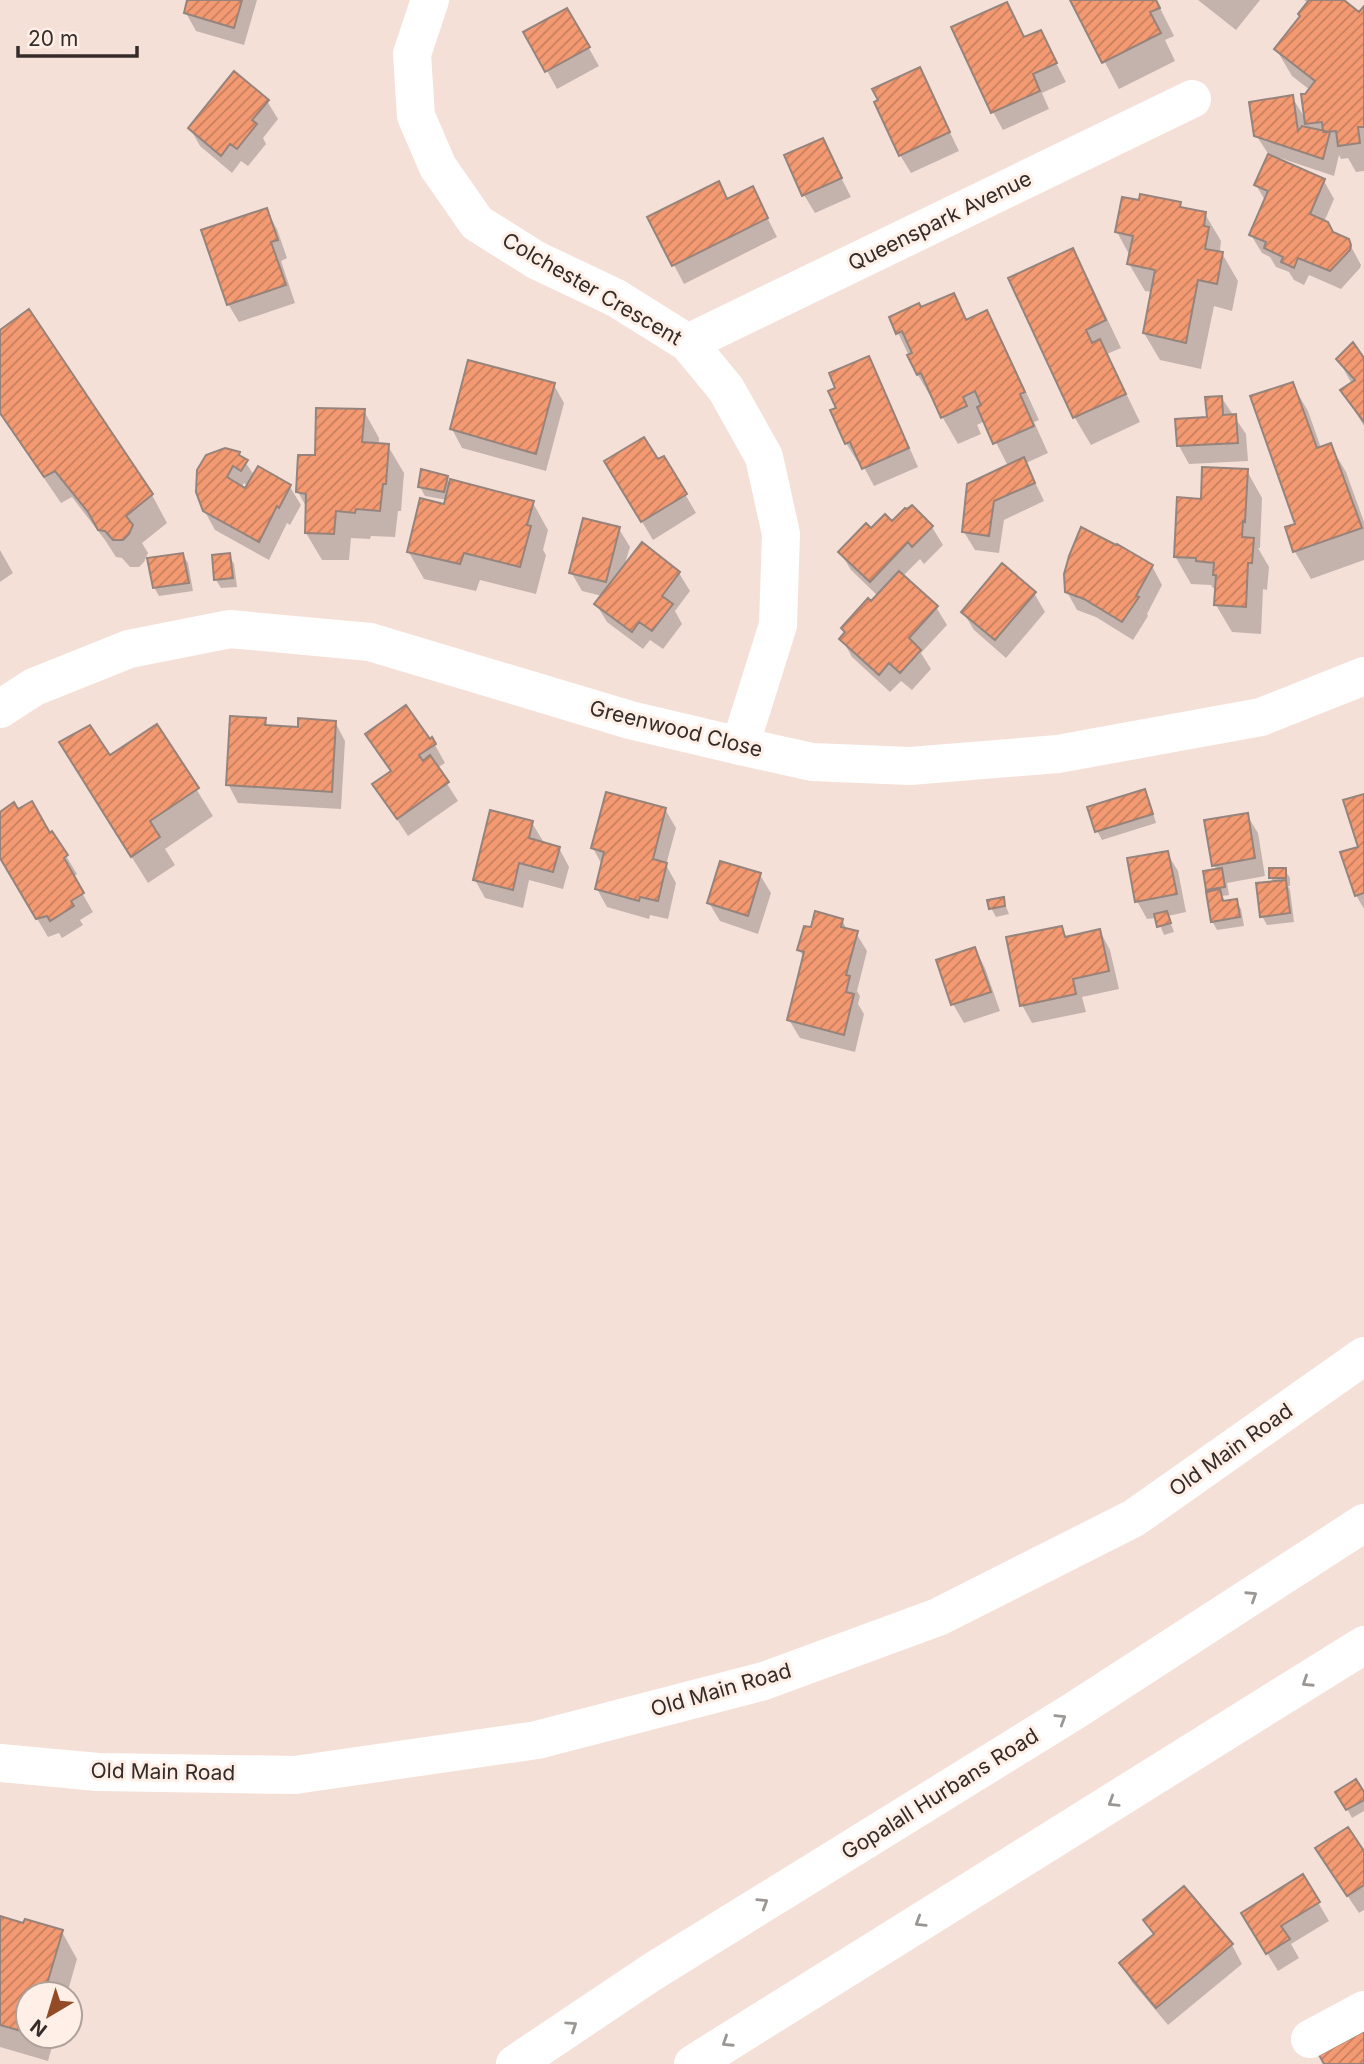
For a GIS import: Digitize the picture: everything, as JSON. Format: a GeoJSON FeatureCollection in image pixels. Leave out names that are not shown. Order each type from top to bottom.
{"type":"FeatureCollection","features":[{"type":"Feature","properties":{"kind":"street","name":"Colchester Crescent"},"geometry":{"type":"LineString","coordinates":[[430,0],[412,54],[416,116],[438,167],[477,223],[536,260],[616,298],[688,343],[726,390],[764,457],[781,534],[778,625],[740,746]]}},
{"type":"Feature","properties":{"kind":"street","name":"Queenspark Avenue"},"geometry":{"type":"LineString","coordinates":[[688,343],[1192,99]]}},
{"type":"Feature","properties":{"kind":"street","name":"Greenwood Close"},"geometry":{"type":"LineString","coordinates":[[0,709],[34,687],[129,649],[230,629],[370,642],[630,720],[813,762],[910,766],[1058,754],[1261,717],[1364,676]]}},
{"type":"Feature","properties":{"kind":"street","name":"Old Main Road"},"geometry":{"type":"LineString","coordinates":[[0,1763],[98,1772],[295,1775],[537,1740],[764,1681],[938,1617],[1135,1518],[1364,1356]]}},
{"type":"Feature","properties":{"kind":"street","name":"Gopalall Hurbans Road"},"geometry":{"type":"LineString","coordinates":[[515,2064],[652,1972],[1074,1711],[1364,1523]]}},
{"type":"Feature","properties":{"kind":"street"},"geometry":{"type":"LineString","coordinates":[[693,2064],[1364,1645]]}},
{"type":"Feature","properties":{"kind":"street"},"geometry":{"type":"LineString","coordinates":[[1310,2039],[1364,2010]]}},
{"type":"Feature","properties":{"kind":"building"},"geometry":{"type":"Polygon","coordinates":[[[187,0],[242,0],[234,28],[184,13],[187,0]]]}},
{"type":"Feature","properties":{"kind":"building"},"geometry":{"type":"Polygon","coordinates":[[[1070,0],[1156,0],[1160,8],[1150,12],[1161,33],[1102,63],[1070,0]]]}},
{"type":"Feature","properties":{"kind":"building"},"geometry":{"type":"Polygon","coordinates":[[[1309,0],[1344,0],[1359,12],[1364,6],[1364,127],[1358,127],[1360,143],[1338,146],[1336,131],[1323,132],[1322,122],[1305,124],[1301,94],[1305,94],[1315,81],[1274,49],[1309,0]]]}},
{"type":"Feature","properties":{"kind":"building"},"geometry":{"type":"Polygon","coordinates":[[[1007,2],[1024,37],[1041,30],[1057,63],[1033,74],[1040,91],[991,113],[951,27],[1007,2]]]}},
{"type":"Feature","properties":{"kind":"building"},"geometry":{"type":"Polygon","coordinates":[[[567,8],[590,47],[545,72],[523,32],[567,8]]]}},
{"type":"Feature","properties":{"kind":"building"},"geometry":{"type":"Polygon","coordinates":[[[920,67],[950,132],[899,156],[874,102],[878,100],[872,89],[920,67]]]}},
{"type":"Feature","properties":{"kind":"building"},"geometry":{"type":"Polygon","coordinates":[[[234,71],[269,100],[252,120],[257,124],[237,149],[230,144],[221,156],[188,128],[234,71]]]}},
{"type":"Feature","properties":{"kind":"building"},"geometry":{"type":"Polygon","coordinates":[[[1293,95],[1298,131],[1302,126],[1330,132],[1323,159],[1254,136],[1249,102],[1293,95]]]}},
{"type":"Feature","properties":{"kind":"building"},"geometry":{"type":"Polygon","coordinates":[[[823,138],[842,178],[802,196],[784,155],[823,138]]]}},
{"type":"Feature","properties":{"kind":"building"},"geometry":{"type":"Polygon","coordinates":[[[1268,154],[1325,179],[1310,214],[1328,222],[1333,232],[1349,239],[1351,245],[1350,250],[1330,271],[1298,258],[1294,268],[1281,262],[1283,257],[1264,248],[1266,242],[1249,235],[1268,191],[1254,185],[1268,154]]]}},
{"type":"Feature","properties":{"kind":"building"},"geometry":{"type":"Polygon","coordinates":[[[719,181],[727,199],[753,186],[768,218],[672,266],[647,217],[719,181]]]}},
{"type":"Feature","properties":{"kind":"building"},"geometry":{"type":"Polygon","coordinates":[[[1140,194],[1181,202],[1180,207],[1206,212],[1204,226],[1209,227],[1205,249],[1223,252],[1217,284],[1198,280],[1186,343],[1143,333],[1155,270],[1127,264],[1133,236],[1115,232],[1122,197],[1139,200],[1140,194]]]}},
{"type":"Feature","properties":{"kind":"building"},"geometry":{"type":"Polygon","coordinates":[[[267,208],[278,240],[271,242],[286,285],[227,305],[201,230],[267,208]]]}},
{"type":"Feature","properties":{"kind":"building"},"geometry":{"type":"Polygon","coordinates":[[[1073,248],[1106,320],[1086,330],[1092,343],[1100,339],[1126,394],[1073,418],[1008,278],[1073,248]]]}},
{"type":"Feature","properties":{"kind":"building"},"geometry":{"type":"Polygon","coordinates":[[[954,293],[966,320],[987,310],[1025,392],[1020,394],[1034,426],[993,444],[977,407],[981,405],[975,391],[963,397],[967,406],[941,418],[921,373],[917,375],[907,355],[912,353],[902,331],[896,334],[889,317],[919,303],[921,307],[954,293]]]}},
{"type":"Feature","properties":{"kind":"building"},"geometry":{"type":"Polygon","coordinates":[[[29,309],[153,494],[126,516],[133,525],[123,540],[113,540],[105,531],[98,530],[88,512],[55,471],[44,477],[0,413],[0,330],[29,309]]]}},
{"type":"Feature","properties":{"kind":"building"},"geometry":{"type":"Polygon","coordinates":[[[1353,342],[1364,358],[1364,422],[1340,390],[1355,380],[1336,359],[1353,342]]]}},
{"type":"Feature","properties":{"kind":"building"},"geometry":{"type":"Polygon","coordinates":[[[869,356],[909,448],[862,469],[850,442],[845,444],[830,410],[836,408],[828,391],[835,388],[829,373],[869,356]]]}},
{"type":"Feature","properties":{"kind":"building"},"geometry":{"type":"Polygon","coordinates":[[[468,360],[555,383],[536,454],[450,429],[468,360]]]}},
{"type":"Feature","properties":{"kind":"building"},"geometry":{"type":"Polygon","coordinates":[[[1293,382],[1317,448],[1331,443],[1362,528],[1293,552],[1285,527],[1295,524],[1250,396],[1293,382]]]}},
{"type":"Feature","properties":{"kind":"building"},"geometry":{"type":"Polygon","coordinates":[[[1222,396],[1223,415],[1236,414],[1238,443],[1177,446],[1175,419],[1207,417],[1205,397],[1222,396]]]}},
{"type":"Feature","properties":{"kind":"building"},"geometry":{"type":"Polygon","coordinates":[[[316,408],[365,409],[362,442],[389,444],[386,484],[383,484],[380,511],[336,511],[334,534],[305,533],[306,494],[296,492],[298,455],[315,455],[316,408]]]}},
{"type":"Feature","properties":{"kind":"building"},"geometry":{"type":"Polygon","coordinates":[[[644,437],[658,459],[664,456],[687,494],[641,522],[604,461],[644,437]]]}},
{"type":"Feature","properties":{"kind":"building"},"geometry":{"type":"Polygon","coordinates":[[[225,448],[240,452],[239,455],[248,460],[241,471],[233,466],[227,477],[245,488],[258,466],[291,485],[259,542],[203,511],[196,492],[197,470],[206,455],[225,448]]]}},
{"type":"Feature","properties":{"kind":"building"},"geometry":{"type":"Polygon","coordinates":[[[1024,457],[1035,483],[994,501],[989,536],[962,532],[967,484],[1024,457]]]}},
{"type":"Feature","properties":{"kind":"building"},"geometry":{"type":"Polygon","coordinates":[[[1202,467],[1248,469],[1242,537],[1254,538],[1252,563],[1248,563],[1246,607],[1214,605],[1214,563],[1196,561],[1196,558],[1174,557],[1177,497],[1201,499],[1202,467]]]}},
{"type":"Feature","properties":{"kind":"building"},"geometry":{"type":"Polygon","coordinates":[[[421,469],[448,476],[444,492],[418,487],[421,469]]]}},
{"type":"Feature","properties":{"kind":"building"},"geometry":{"type":"Polygon","coordinates":[[[450,479],[534,501],[527,525],[531,526],[520,567],[464,553],[460,564],[407,552],[420,498],[444,504],[450,479]]]}},
{"type":"Feature","properties":{"kind":"building"},"geometry":{"type":"Polygon","coordinates":[[[912,505],[933,526],[912,547],[908,542],[870,582],[838,552],[866,523],[871,528],[885,514],[892,521],[912,505]]]}},
{"type":"Feature","properties":{"kind":"building"},"geometry":{"type":"Polygon","coordinates":[[[583,518],[620,527],[606,582],[569,573],[583,518]]]}},
{"type":"Feature","properties":{"kind":"building"},"geometry":{"type":"Polygon","coordinates":[[[1081,527],[1153,565],[1136,596],[1139,597],[1122,622],[1084,599],[1065,592],[1064,574],[1081,527]]]}},
{"type":"Feature","properties":{"kind":"building"},"geometry":{"type":"Polygon","coordinates":[[[642,542],[680,572],[662,596],[673,604],[652,631],[639,622],[632,632],[594,604],[642,542]]]}},
{"type":"Feature","properties":{"kind":"building"},"geometry":{"type":"Polygon","coordinates":[[[183,553],[189,583],[153,588],[147,558],[183,553]]]}},
{"type":"Feature","properties":{"kind":"building"},"geometry":{"type":"Polygon","coordinates":[[[230,553],[233,578],[214,580],[212,555],[230,553]]]}},
{"type":"Feature","properties":{"kind":"building"},"geometry":{"type":"Polygon","coordinates":[[[1002,563],[1036,592],[995,640],[961,612],[1002,563]]]}},
{"type":"Feature","properties":{"kind":"building"},"geometry":{"type":"Polygon","coordinates":[[[899,571],[938,606],[909,638],[921,650],[900,673],[889,663],[879,675],[839,639],[845,632],[841,628],[868,598],[871,601],[899,571]]]}},
{"type":"Feature","properties":{"kind":"building"},"geometry":{"type":"Polygon","coordinates":[[[406,705],[436,744],[419,755],[423,761],[430,755],[449,782],[397,819],[372,784],[391,771],[365,734],[406,705]]]}},
{"type":"Feature","properties":{"kind":"building"},"geometry":{"type":"Polygon","coordinates":[[[230,716],[266,718],[265,725],[298,727],[298,718],[336,721],[332,792],[226,785],[230,716]]]}},
{"type":"Feature","properties":{"kind":"building"},"geometry":{"type":"Polygon","coordinates":[[[157,724],[199,788],[150,821],[160,837],[131,857],[59,742],[90,725],[110,755],[157,724]]]}},
{"type":"Feature","properties":{"kind":"building"},"geometry":{"type":"Polygon","coordinates":[[[1145,789],[1153,814],[1095,832],[1087,807],[1145,789]]]}},
{"type":"Feature","properties":{"kind":"building"},"geometry":{"type":"Polygon","coordinates":[[[606,792],[666,808],[653,859],[667,863],[658,901],[640,897],[639,901],[595,889],[604,852],[591,848],[606,792]]]}},
{"type":"Feature","properties":{"kind":"building"},"geometry":{"type":"Polygon","coordinates":[[[1364,794],[1364,893],[1355,896],[1340,852],[1358,847],[1343,800],[1364,794]]]}},
{"type":"Feature","properties":{"kind":"building"},"geometry":{"type":"Polygon","coordinates":[[[32,801],[50,833],[52,831],[68,855],[64,858],[84,893],[71,901],[74,906],[50,921],[47,916],[36,919],[0,858],[0,812],[14,802],[18,809],[32,801]]]}},
{"type":"Feature","properties":{"kind":"building"},"geometry":{"type":"Polygon","coordinates":[[[490,810],[533,821],[529,838],[560,847],[553,872],[519,863],[513,890],[473,880],[490,810]]]}},
{"type":"Feature","properties":{"kind":"building"},"geometry":{"type":"Polygon","coordinates":[[[1248,813],[1255,858],[1212,866],[1204,820],[1248,813]]]}},
{"type":"Feature","properties":{"kind":"building"},"geometry":{"type":"Polygon","coordinates":[[[1168,851],[1177,894],[1135,902],[1127,858],[1168,851]]]}},
{"type":"Feature","properties":{"kind":"building"},"geometry":{"type":"Polygon","coordinates":[[[720,861],[761,873],[748,916],[707,903],[720,861]]]}},
{"type":"Feature","properties":{"kind":"building"},"geometry":{"type":"Polygon","coordinates":[[[1222,868],[1225,887],[1206,890],[1203,871],[1222,868]]]}},
{"type":"Feature","properties":{"kind":"building"},"geometry":{"type":"Polygon","coordinates":[[[1269,868],[1286,868],[1286,878],[1269,878],[1269,868]]]}},
{"type":"Feature","properties":{"kind":"building"},"geometry":{"type":"Polygon","coordinates":[[[1286,880],[1290,913],[1260,917],[1256,883],[1286,880]]]}},
{"type":"Feature","properties":{"kind":"building"},"geometry":{"type":"Polygon","coordinates":[[[1220,889],[1223,901],[1237,899],[1240,917],[1211,922],[1206,892],[1220,889]]]}},
{"type":"Feature","properties":{"kind":"building"},"geometry":{"type":"Polygon","coordinates":[[[1004,897],[1005,906],[989,909],[987,900],[1004,897]]]}},
{"type":"Feature","properties":{"kind":"building"},"geometry":{"type":"Polygon","coordinates":[[[815,911],[843,919],[841,927],[858,931],[846,975],[850,976],[846,992],[854,994],[844,1035],[787,1020],[804,952],[797,950],[804,926],[811,927],[815,911]]]}},
{"type":"Feature","properties":{"kind":"building"},"geometry":{"type":"Polygon","coordinates":[[[1167,911],[1171,923],[1157,927],[1154,914],[1167,911]]]}},
{"type":"Feature","properties":{"kind":"building"},"geometry":{"type":"Polygon","coordinates":[[[1062,926],[1065,937],[1100,929],[1109,971],[1073,979],[1076,994],[1020,1006],[1006,937],[1062,926]]]}},
{"type":"Feature","properties":{"kind":"building"},"geometry":{"type":"Polygon","coordinates":[[[975,947],[991,992],[951,1005],[936,960],[975,947]]]}},
{"type":"Feature","properties":{"kind":"building"},"geometry":{"type":"Polygon","coordinates":[[[1356,1779],[1364,1792],[1364,1800],[1346,1810],[1335,1792],[1356,1779]]]}},
{"type":"Feature","properties":{"kind":"building"},"geometry":{"type":"Polygon","coordinates":[[[1348,1827],[1364,1851],[1364,1885],[1347,1896],[1315,1848],[1348,1827]]]}},
{"type":"Feature","properties":{"kind":"building"},"geometry":{"type":"Polygon","coordinates":[[[1303,1874],[1320,1902],[1281,1926],[1290,1939],[1266,1954],[1241,1913],[1303,1874]]]}},
{"type":"Feature","properties":{"kind":"building"},"geometry":{"type":"Polygon","coordinates":[[[1184,1886],[1233,1944],[1156,2008],[1119,1963],[1154,1934],[1143,1920],[1184,1886]]]}},
{"type":"Feature","properties":{"kind":"building"},"geometry":{"type":"Polygon","coordinates":[[[0,1916],[23,1923],[25,1919],[63,1930],[48,1980],[14,1980],[14,2029],[0,2025],[0,1916]]]}},
{"type":"Feature","properties":{"kind":"building"},"geometry":{"type":"Polygon","coordinates":[[[1364,2031],[1364,2064],[1324,2064],[1319,2055],[1364,2031]]]}}]}
